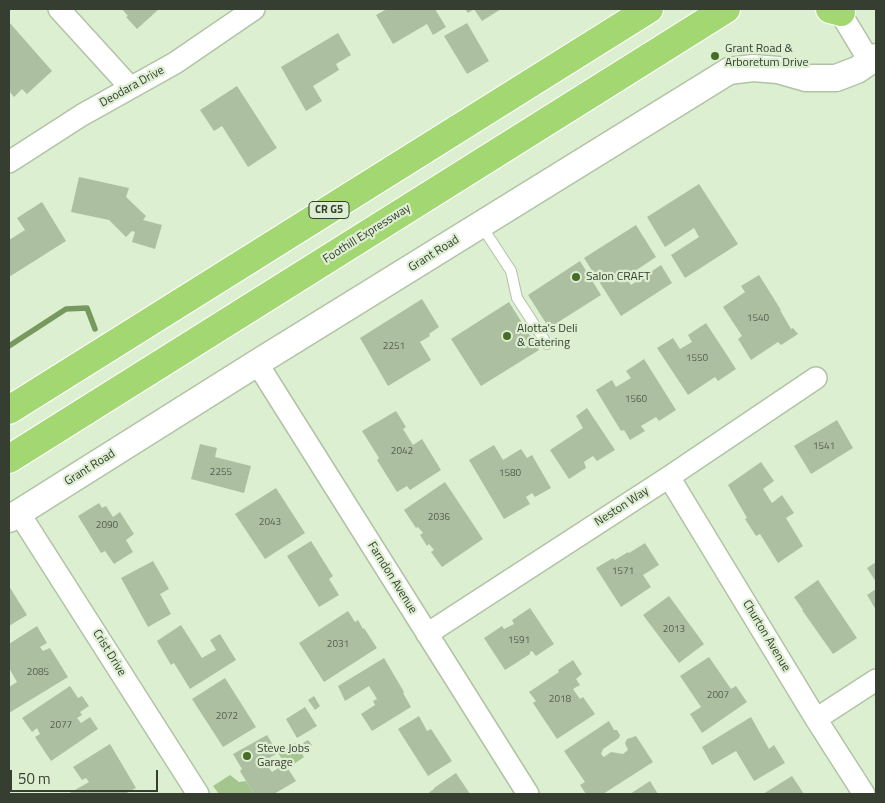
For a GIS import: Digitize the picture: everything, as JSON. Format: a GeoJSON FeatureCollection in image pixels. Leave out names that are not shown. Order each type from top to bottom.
{"type":"FeatureCollection","features":[{"type":"Feature","properties":{"kind":"highway","name":"CR G5"},"geometry":{"type":"LineString","coordinates":[[9,410],[649,9]]}},
{"type":"Feature","properties":{"kind":"highway","name":"Foothill Expressway"},"geometry":{"type":"LineString","coordinates":[[9,459],[726,9]]}},
{"type":"Feature","properties":{"kind":"street"},"geometry":{"type":"LineString","coordinates":[[59,9],[130,87]]}},
{"type":"Feature","properties":{"kind":"street","name":"Deodara Drive"},"geometry":{"type":"LineString","coordinates":[[9,162],[82,115],[175,63],[254,9]]}},
{"type":"Feature","properties":{"kind":"street"},"geometry":{"type":"LineString","coordinates":[[837,10],[873,60]]}},
{"type":"Feature","properties":{"kind":"street","name":"Grant Road"},"geometry":{"type":"LineString","coordinates":[[14,516],[729,71],[753,68],[778,70],[806,78],[836,78],[857,70],[873,60]]}},
{"type":"Feature","properties":{"kind":"street","name":"Farndon Avenue"},"geometry":{"type":"LineString","coordinates":[[257,363],[528,794]]}},
{"type":"Feature","properties":{"kind":"street","name":"Neston Way"},"geometry":{"type":"LineString","coordinates":[[427,634],[669,477],[816,378]]}},
{"type":"Feature","properties":{"kind":"street","name":"Churton Avenue"},"geometry":{"type":"LineString","coordinates":[[669,477],[816,719],[864,794]]}},
{"type":"Feature","properties":{"kind":"street","name":"Crist Drive"},"geometry":{"type":"LineString","coordinates":[[14,516],[198,794]]}},
{"type":"Feature","properties":{"kind":"street"},"geometry":{"type":"LineString","coordinates":[[816,719],[876,680]]}},
{"type":"Feature","properties":{"kind":"lane"},"geometry":{"type":"LineString","coordinates":[[481,225],[511,272],[517,298],[547,344]]}},
{"type":"Feature","properties":{"kind":"green space"},"geometry":{"type":"Polygon","coordinates":[[[295,743],[304,757],[288,768],[285,764],[280,767],[282,759],[278,753],[295,743]]]}},
{"type":"Feature","properties":{"kind":"green space"},"geometry":{"type":"Polygon","coordinates":[[[230,775],[239,782],[246,781],[254,794],[219,794],[213,786],[230,775]]]}},
{"type":"Feature","properties":{"kind":"building"},"geometry":{"type":"Polygon","coordinates":[[[122,9],[159,9],[137,29],[126,17],[128,16],[122,9]]]}},
{"type":"Feature","properties":{"kind":"building"},"geometry":{"type":"Polygon","coordinates":[[[387,9],[435,9],[446,27],[433,35],[427,24],[393,44],[376,15],[387,9]]]}},
{"type":"Feature","properties":{"kind":"building"},"geometry":{"type":"Polygon","coordinates":[[[465,9],[474,9],[468,13],[465,9]]]}},
{"type":"Feature","properties":{"kind":"building"},"geometry":{"type":"Polygon","coordinates":[[[474,9],[501,9],[482,21],[474,9]]]}},
{"type":"Feature","properties":{"kind":"building"},"geometry":{"type":"Polygon","coordinates":[[[9,22],[52,71],[27,94],[22,89],[14,97],[9,91],[9,22]]]}},
{"type":"Feature","properties":{"kind":"building"},"geometry":{"type":"Polygon","coordinates":[[[467,23],[489,61],[467,74],[444,36],[467,23]]]}},
{"type":"Feature","properties":{"kind":"building"},"geometry":{"type":"Polygon","coordinates":[[[338,33],[351,55],[336,64],[339,70],[313,86],[322,101],[306,111],[281,67],[338,33]]]}},
{"type":"Feature","properties":{"kind":"building"},"geometry":{"type":"Polygon","coordinates":[[[237,86],[277,148],[248,167],[222,126],[214,131],[200,110],[237,86]]]}},
{"type":"Feature","properties":{"kind":"building"},"geometry":{"type":"Polygon","coordinates":[[[79,177],[129,188],[126,197],[146,216],[143,220],[162,225],[155,249],[132,242],[135,232],[132,231],[126,237],[109,220],[71,212],[79,177]]]}},
{"type":"Feature","properties":{"kind":"building"},"geometry":{"type":"Polygon","coordinates":[[[699,184],[738,244],[685,278],[671,255],[699,237],[694,228],[665,247],[647,217],[699,184]]]}},
{"type":"Feature","properties":{"kind":"building"},"geometry":{"type":"Polygon","coordinates":[[[42,202],[66,241],[9,277],[9,240],[25,230],[17,218],[42,202]]]}},
{"type":"Feature","properties":{"kind":"building"},"geometry":{"type":"Polygon","coordinates":[[[636,225],[656,257],[626,277],[631,285],[661,265],[672,283],[621,316],[584,258],[636,225]]]}},
{"type":"Feature","properties":{"kind":"building"},"geometry":{"type":"Polygon","coordinates":[[[580,261],[601,295],[549,328],[528,295],[580,261]]]}},
{"type":"Feature","properties":{"kind":"building"},"geometry":{"type":"Polygon","coordinates":[[[759,275],[791,329],[793,328],[798,334],[781,345],[778,342],[751,360],[738,339],[742,336],[723,307],[745,292],[741,286],[759,275]]]}},
{"type":"Feature","properties":{"kind":"building"},"geometry":{"type":"Polygon","coordinates":[[[422,299],[439,327],[420,342],[431,360],[388,386],[360,338],[422,299]]]}},
{"type":"Feature","properties":{"kind":"building"},"geometry":{"type":"Polygon","coordinates":[[[509,302],[539,350],[481,386],[451,339],[509,302]]]}},
{"type":"Feature","properties":{"kind":"building"},"geometry":{"type":"Polygon","coordinates":[[[706,323],[736,369],[718,381],[715,377],[688,395],[657,348],[673,338],[680,349],[692,342],[688,335],[706,323]]]}},
{"type":"Feature","properties":{"kind":"building"},"geometry":{"type":"Polygon","coordinates":[[[644,359],[676,410],[659,421],[656,417],[641,426],[645,431],[630,440],[624,430],[621,431],[596,390],[612,380],[616,387],[631,378],[626,371],[644,359]]]}},
{"type":"Feature","properties":{"kind":"building"},"geometry":{"type":"Polygon","coordinates":[[[587,408],[615,450],[597,461],[593,456],[584,462],[586,468],[569,479],[550,450],[583,428],[576,416],[587,408]]]}},
{"type":"Feature","properties":{"kind":"building"},"geometry":{"type":"Polygon","coordinates":[[[396,411],[406,427],[403,429],[413,445],[422,439],[441,470],[410,490],[407,486],[397,492],[362,431],[396,411]]]}},
{"type":"Feature","properties":{"kind":"building"},"geometry":{"type":"Polygon","coordinates":[[[837,420],[853,448],[811,474],[794,446],[837,420]]]}},
{"type":"Feature","properties":{"kind":"building"},"geometry":{"type":"Polygon","coordinates":[[[200,444],[217,448],[215,457],[251,466],[244,493],[191,479],[200,444]]]}},
{"type":"Feature","properties":{"kind":"building"},"geometry":{"type":"Polygon","coordinates":[[[494,445],[503,460],[521,449],[527,458],[532,455],[551,488],[535,497],[532,493],[526,497],[530,504],[504,519],[469,460],[494,445]]]}},
{"type":"Feature","properties":{"kind":"building"},"geometry":{"type":"Polygon","coordinates":[[[761,462],[774,481],[763,489],[772,503],[782,495],[794,513],[786,518],[803,546],[778,563],[760,534],[756,536],[745,519],[747,518],[728,485],[761,462]]]}},
{"type":"Feature","properties":{"kind":"building"},"geometry":{"type":"Polygon","coordinates":[[[445,482],[483,539],[442,567],[431,552],[434,550],[429,544],[427,546],[420,535],[423,533],[418,527],[416,528],[404,510],[445,482]]]}},
{"type":"Feature","properties":{"kind":"building"},"geometry":{"type":"Polygon","coordinates":[[[276,488],[305,533],[265,559],[235,514],[276,488]]]}},
{"type":"Feature","properties":{"kind":"building"},"geometry":{"type":"Polygon","coordinates":[[[99,503],[102,508],[106,506],[113,517],[120,512],[134,534],[126,540],[133,552],[114,564],[105,551],[101,553],[78,516],[99,503]]]}},
{"type":"Feature","properties":{"kind":"building"},"geometry":{"type":"Polygon","coordinates":[[[311,541],[333,576],[329,579],[339,595],[319,607],[287,556],[311,541]]]}},
{"type":"Feature","properties":{"kind":"building"},"geometry":{"type":"Polygon","coordinates":[[[645,543],[659,565],[643,575],[651,587],[621,607],[596,568],[613,558],[615,560],[629,553],[645,543]]]}},
{"type":"Feature","properties":{"kind":"building"},"geometry":{"type":"Polygon","coordinates":[[[153,561],[169,589],[160,594],[171,614],[148,627],[121,578],[153,561]]]}},
{"type":"Feature","properties":{"kind":"building"},"geometry":{"type":"Polygon","coordinates":[[[876,562],[876,582],[867,568],[876,562]]]}},
{"type":"Feature","properties":{"kind":"building"},"geometry":{"type":"Polygon","coordinates":[[[818,580],[857,638],[833,654],[794,597],[818,580]]]}},
{"type":"Feature","properties":{"kind":"building"},"geometry":{"type":"Polygon","coordinates":[[[9,586],[27,615],[9,626],[9,586]]]}},
{"type":"Feature","properties":{"kind":"building"},"geometry":{"type":"Polygon","coordinates":[[[876,589],[876,610],[867,595],[876,589]]]}},
{"type":"Feature","properties":{"kind":"building"},"geometry":{"type":"Polygon","coordinates":[[[669,596],[704,644],[679,663],[643,615],[669,596]]]}},
{"type":"Feature","properties":{"kind":"building"},"geometry":{"type":"Polygon","coordinates":[[[530,608],[554,644],[536,656],[532,651],[530,652],[530,654],[505,670],[484,638],[502,626],[504,629],[514,624],[512,620],[530,608]]]}},
{"type":"Feature","properties":{"kind":"building"},"geometry":{"type":"Polygon","coordinates":[[[348,611],[355,622],[358,620],[377,648],[324,682],[299,643],[348,611]]]}},
{"type":"Feature","properties":{"kind":"building"},"geometry":{"type":"Polygon","coordinates":[[[181,625],[202,658],[216,650],[210,640],[220,634],[236,660],[190,689],[174,663],[171,665],[157,641],[181,625]]]}},
{"type":"Feature","properties":{"kind":"building"},"geometry":{"type":"Polygon","coordinates":[[[37,626],[47,643],[40,647],[43,651],[50,648],[68,677],[9,713],[9,687],[17,682],[9,668],[9,644],[37,626]]]}},
{"type":"Feature","properties":{"kind":"building"},"geometry":{"type":"Polygon","coordinates":[[[709,657],[731,689],[736,686],[747,702],[702,733],[690,714],[701,707],[680,676],[709,657]]]}},
{"type":"Feature","properties":{"kind":"building"},"geometry":{"type":"Polygon","coordinates":[[[384,658],[411,707],[372,731],[361,714],[375,705],[373,701],[377,699],[369,686],[345,701],[338,686],[384,658]]]}},
{"type":"Feature","properties":{"kind":"building"},"geometry":{"type":"Polygon","coordinates":[[[573,660],[582,674],[576,679],[580,685],[573,689],[580,699],[583,697],[595,714],[557,739],[533,703],[536,701],[529,692],[573,660]]]}},
{"type":"Feature","properties":{"kind":"building"},"geometry":{"type":"Polygon","coordinates":[[[225,678],[256,727],[223,747],[192,699],[225,678]]]}},
{"type":"Feature","properties":{"kind":"building"},"geometry":{"type":"Polygon","coordinates":[[[70,686],[78,698],[82,696],[89,706],[80,712],[82,715],[77,718],[81,723],[90,717],[98,729],[51,761],[35,737],[40,734],[37,728],[32,732],[22,718],[70,686]]]}},
{"type":"Feature","properties":{"kind":"building"},"geometry":{"type":"Polygon","coordinates":[[[314,696],[320,706],[315,710],[308,700],[314,696]]]}},
{"type":"Feature","properties":{"kind":"building"},"geometry":{"type":"Polygon","coordinates":[[[305,707],[317,726],[297,738],[286,719],[305,707]]]}},
{"type":"Feature","properties":{"kind":"building"},"geometry":{"type":"Polygon","coordinates":[[[419,716],[427,731],[431,729],[452,761],[428,776],[398,729],[419,716]]]}},
{"type":"Feature","properties":{"kind":"building"},"geometry":{"type":"Polygon","coordinates":[[[751,717],[769,749],[774,745],[785,763],[754,781],[736,751],[712,765],[702,747],[751,717]]]}},
{"type":"Feature","properties":{"kind":"building"},"geometry":{"type":"Polygon","coordinates":[[[609,721],[614,730],[617,730],[620,735],[619,738],[603,749],[601,754],[604,757],[611,752],[623,754],[628,750],[625,743],[627,739],[636,736],[653,762],[603,794],[586,794],[580,785],[585,782],[564,751],[609,721]]]}},
{"type":"Feature","properties":{"kind":"building"},"geometry":{"type":"Polygon","coordinates":[[[267,735],[278,753],[264,761],[272,772],[285,764],[296,781],[274,794],[254,794],[240,771],[242,769],[233,754],[267,735]]]}},
{"type":"Feature","properties":{"kind":"building"},"geometry":{"type":"Polygon","coordinates":[[[308,740],[312,745],[307,749],[303,743],[308,740]]]}},
{"type":"Feature","properties":{"kind":"building"},"geometry":{"type":"Polygon","coordinates":[[[110,744],[136,788],[125,794],[68,794],[89,782],[86,778],[82,780],[73,767],[110,744]]]}},
{"type":"Feature","properties":{"kind":"building"},"geometry":{"type":"Polygon","coordinates":[[[456,773],[470,794],[427,794],[434,788],[456,773]]]}},
{"type":"Feature","properties":{"kind":"building"},"geometry":{"type":"Polygon","coordinates":[[[792,776],[804,794],[763,794],[792,776]]]}},
{"type":"Feature","properties":{"kind":"building"},"geometry":{"type":"Polygon","coordinates":[[[650,781],[658,794],[630,794],[650,781]]]}},
{"type":"Feature","properties":{"kind":"waterway"},"geometry":{"type":"LineString","coordinates":[[9,346],[66,309],[87,308],[95,329]]}},
{"type":"Feature","properties":{"kind":"place","name":"Grant Road & Arboretum Drive"},"geometry":{"type":"Point","coordinates":[715,56]}},
{"type":"Feature","properties":{"kind":"place","name":"Salon CRAFT"},"geometry":{"type":"Point","coordinates":[576,277]}},
{"type":"Feature","properties":{"kind":"place","name":"Alotta's Deli & Catering"},"geometry":{"type":"Point","coordinates":[507,336]}},
{"type":"Feature","properties":{"kind":"place","name":"Steve Jobs Garage"},"geometry":{"type":"Point","coordinates":[247,756]}}]}
